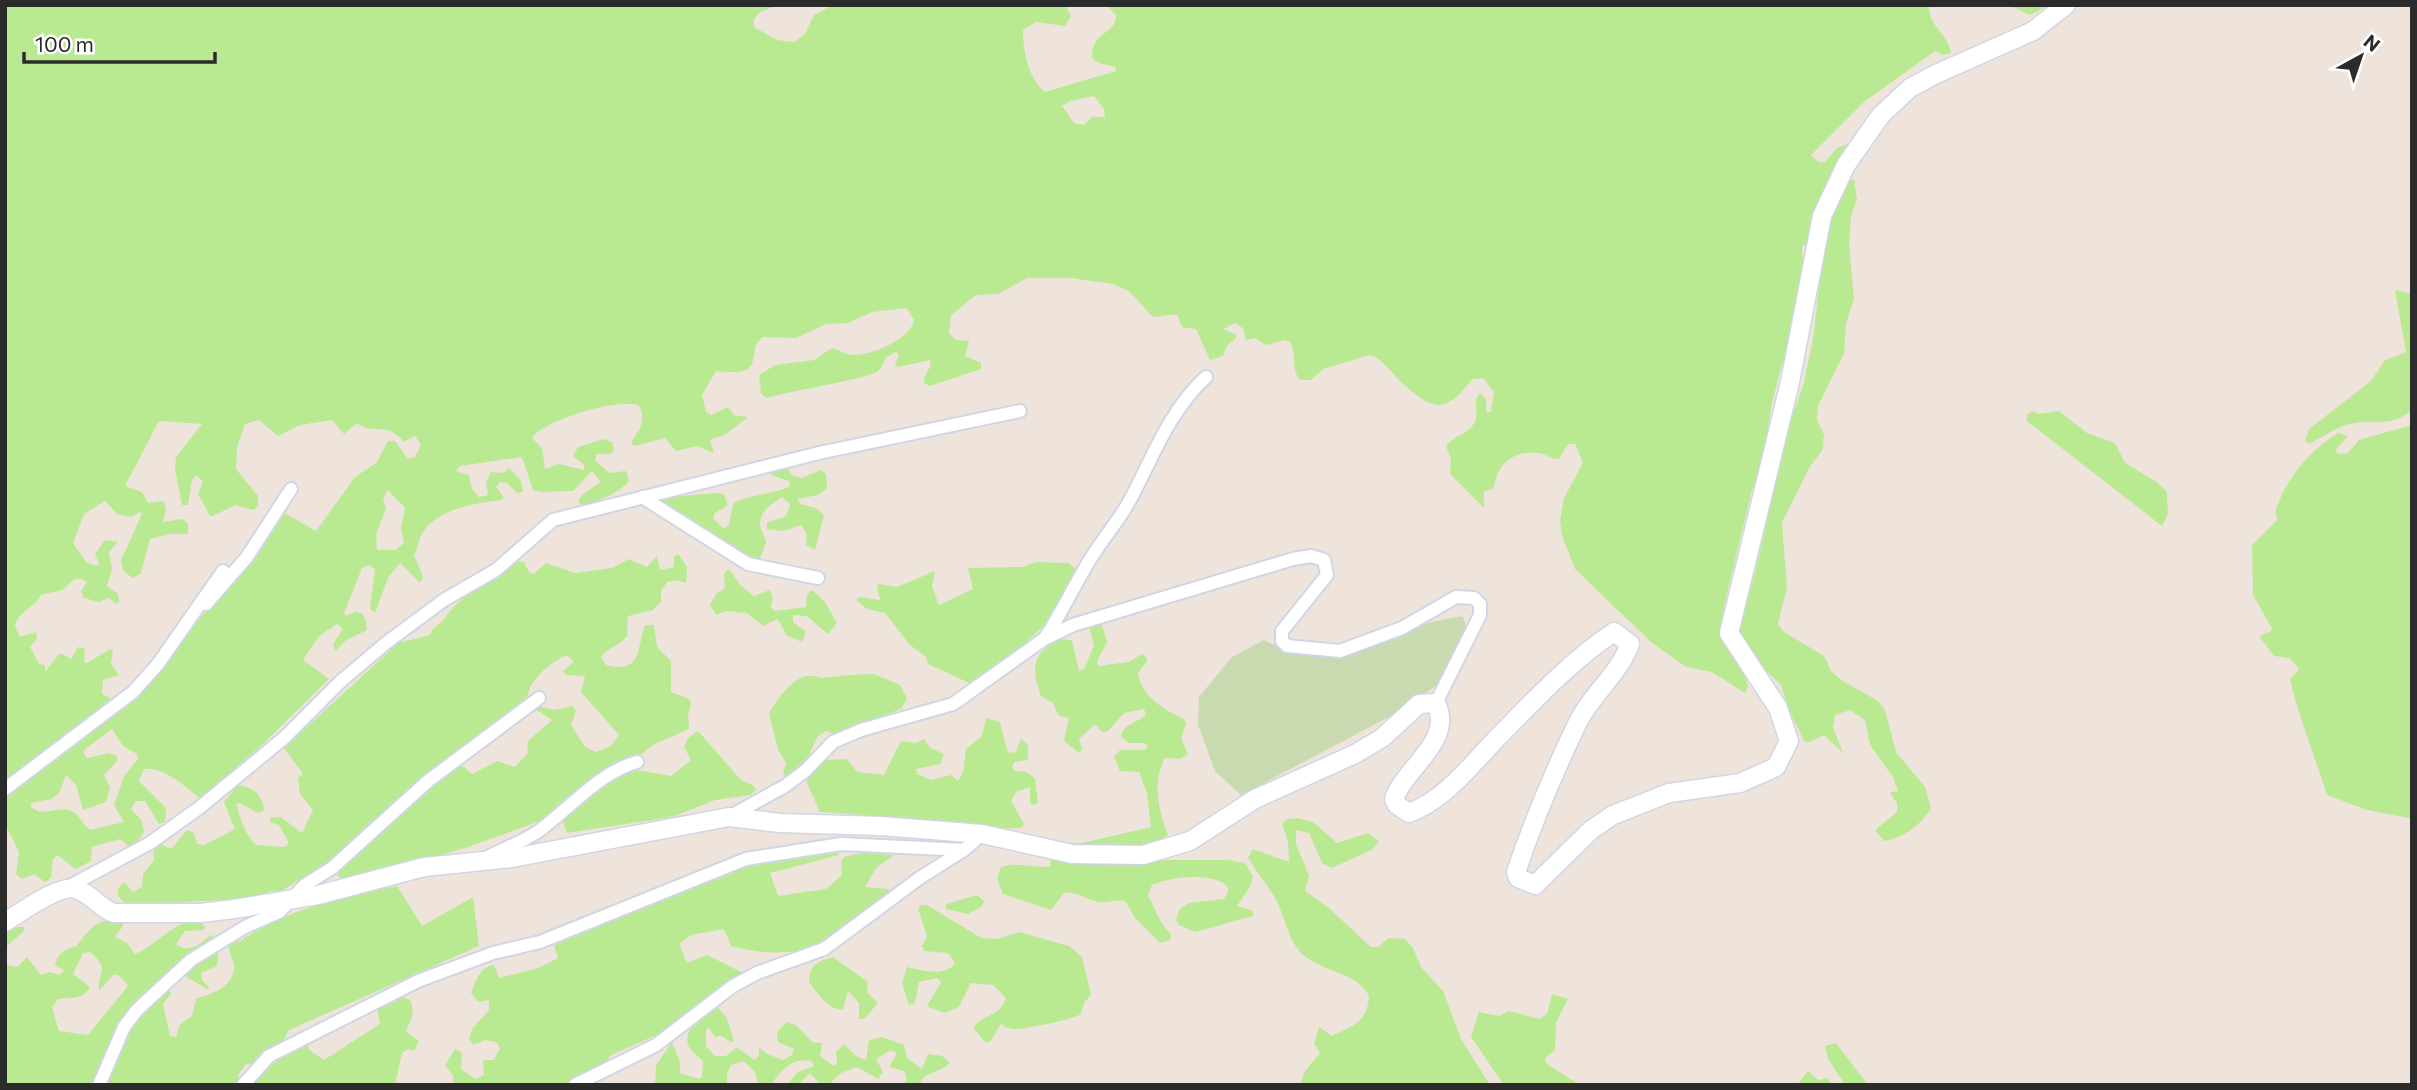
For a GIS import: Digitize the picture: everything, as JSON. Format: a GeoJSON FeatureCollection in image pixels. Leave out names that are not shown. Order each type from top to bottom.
{"type":"FeatureCollection","features":[{"type":"Feature","properties":{"kind":"street"},"geometry":{"type":"LineString","coordinates":[[1436,704],[1441,716],[1437,732],[1427,753],[1396,790],[1394,799],[1397,805],[1409,813],[1443,793],[1599,642],[1614,632],[1630,644],[1621,667],[1577,723],[1532,827],[1516,873],[1518,878],[1535,885],[1591,830],[1631,806],[1669,793],[1740,783],[1776,767],[1789,741],[1778,708],[1729,633],[1790,382],[1822,216],[1846,164],[1881,115],[1910,88],[2033,32],[2066,5]]}},
{"type":"Feature","properties":{"kind":"street"},"geometry":{"type":"LineString","coordinates":[[1044,639],[1065,607],[1084,569],[1128,503],[1167,425],[1181,403],[1206,377]]}},
{"type":"Feature","properties":{"kind":"street"},"geometry":{"type":"LineString","coordinates":[[5,922],[150,843],[199,808],[284,738],[341,681],[386,643],[444,600],[496,570],[553,520],[819,453],[1020,411]]}},
{"type":"Feature","properties":{"kind":"street"},"geometry":{"type":"LineString","coordinates":[[193,617],[220,591],[247,556],[291,489]]}},
{"type":"Feature","properties":{"kind":"street"},"geometry":{"type":"LineString","coordinates":[[642,497],[748,564],[818,578]]}},
{"type":"Feature","properties":{"kind":"street"},"geometry":{"type":"LineString","coordinates":[[729,817],[785,786],[805,771],[833,742],[861,730],[953,704],[1044,639],[1114,611],[1311,556],[1324,560],[1327,575],[1282,631],[1282,641],[1287,646],[1340,651],[1402,628],[1456,597],[1467,595],[1480,604],[1480,615],[1472,635],[1436,704]]}},
{"type":"Feature","properties":{"kind":"street"},"geometry":{"type":"LineString","coordinates":[[5,789],[133,692],[158,664],[223,572]]}},
{"type":"Feature","properties":{"kind":"street"},"geometry":{"type":"LineString","coordinates":[[99,1085],[124,1027],[137,1010],[191,960],[245,927],[279,912],[305,885],[332,868],[428,781],[539,698]]}},
{"type":"Feature","properties":{"kind":"street"},"geometry":{"type":"LineString","coordinates":[[66,888],[78,889],[104,910],[135,915],[201,913],[318,895],[424,867],[512,858],[729,817],[780,823],[881,826],[982,834],[1072,854],[1143,855],[1190,841],[1255,799],[1354,754],[1382,738],[1419,704],[1436,704]]}},
{"type":"Feature","properties":{"kind":"street"},"geometry":{"type":"LineString","coordinates":[[481,860],[537,832],[603,779],[623,766],[637,762]]}},
{"type":"Feature","properties":{"kind":"street"},"geometry":{"type":"LineString","coordinates":[[575,1085],[656,1045],[733,986],[757,973],[824,949],[921,877],[964,850],[982,834]]}},
{"type":"Feature","properties":{"kind":"street"},"geometry":{"type":"LineString","coordinates":[[243,1085],[250,1073],[269,1056],[418,981],[493,953],[540,942],[746,859],[841,844],[964,850]]}},
{"type":"Feature","properties":{"kind":"green space"},"geometry":{"type":"Polygon","coordinates":[[[5,5],[779,5],[760,12],[754,19],[754,27],[777,40],[794,42],[805,34],[814,15],[833,5],[1065,5],[1071,16],[1065,26],[1036,22],[1023,30],[1028,64],[1034,79],[1045,92],[1116,71],[1116,67],[1099,63],[1092,58],[1095,42],[1115,22],[1116,15],[1106,5],[1929,5],[1932,19],[1949,46],[1951,53],[1943,55],[1935,51],[1864,102],[1811,155],[1818,162],[1825,162],[1837,148],[1850,143],[1837,173],[1824,189],[1808,243],[1802,246],[1804,280],[1772,403],[1761,472],[1752,490],[1724,606],[1723,643],[1743,666],[1748,687],[1745,693],[1712,672],[1686,667],[1651,642],[1575,569],[1562,536],[1560,521],[1564,498],[1583,463],[1575,444],[1568,444],[1559,459],[1543,454],[1524,453],[1509,459],[1499,471],[1494,488],[1484,492],[1484,508],[1450,474],[1451,459],[1446,446],[1473,425],[1476,401],[1480,393],[1486,399],[1486,412],[1491,412],[1494,392],[1483,378],[1472,379],[1454,399],[1437,405],[1420,398],[1383,362],[1370,355],[1323,369],[1311,380],[1300,380],[1290,342],[1284,340],[1266,345],[1255,338],[1245,340],[1244,329],[1235,323],[1223,329],[1236,335],[1236,338],[1226,347],[1223,356],[1210,360],[1196,329],[1182,327],[1177,314],[1153,317],[1129,291],[1113,284],[1071,278],[1027,278],[998,294],[976,295],[951,315],[949,333],[956,340],[969,341],[965,356],[981,363],[981,369],[930,386],[924,383],[930,360],[898,367],[895,365],[899,354],[896,352],[886,357],[879,370],[872,374],[767,398],[761,394],[759,375],[775,365],[814,360],[832,348],[854,355],[890,345],[911,327],[914,320],[907,308],[872,312],[848,323],[826,324],[796,338],[763,337],[757,343],[750,367],[744,371],[716,371],[702,395],[706,412],[711,415],[728,407],[734,415],[748,417],[726,434],[710,440],[714,453],[697,446],[676,451],[665,438],[634,446],[631,443],[641,425],[642,417],[639,406],[630,404],[600,407],[551,424],[532,438],[542,448],[545,469],[559,464],[584,470],[584,465],[573,456],[578,447],[603,439],[612,442],[614,449],[611,454],[597,454],[595,460],[609,473],[626,471],[629,481],[625,485],[608,496],[583,506],[578,501],[582,495],[601,482],[592,471],[573,491],[540,492],[533,490],[522,457],[460,466],[456,471],[469,475],[472,489],[479,497],[488,495],[486,482],[491,472],[504,473],[509,468],[521,481],[523,492],[517,493],[507,483],[500,482],[496,487],[504,498],[501,500],[468,505],[446,513],[428,525],[414,555],[423,577],[420,583],[400,563],[388,578],[375,613],[370,609],[375,569],[369,565],[362,568],[344,613],[346,616],[355,612],[361,614],[365,618],[367,630],[345,641],[335,651],[333,644],[343,629],[337,624],[319,636],[303,660],[329,679],[264,743],[200,798],[166,774],[144,769],[139,781],[166,808],[165,822],[159,824],[145,801],[136,801],[131,809],[142,821],[144,832],[132,848],[120,839],[92,847],[91,861],[76,869],[57,855],[53,860],[51,878],[45,882],[34,874],[22,879],[16,874],[19,852],[5,824],[5,5]],[[1094,96],[1070,101],[1062,106],[1074,123],[1084,125],[1092,117],[1105,117],[1104,109],[1094,96]],[[259,420],[245,424],[237,447],[236,469],[258,496],[258,506],[253,510],[235,505],[210,516],[198,494],[203,481],[196,475],[192,480],[188,505],[182,505],[175,469],[176,457],[202,424],[159,421],[125,486],[142,492],[148,503],[164,501],[166,510],[163,522],[182,519],[188,523],[188,534],[169,534],[150,539],[141,573],[133,578],[123,571],[121,560],[142,514],[140,512],[131,517],[117,514],[105,501],[84,514],[73,543],[86,562],[96,566],[99,563],[95,554],[105,540],[118,542],[109,552],[112,569],[107,586],[118,594],[119,601],[117,604],[108,598],[99,602],[84,598],[81,591],[87,582],[79,578],[61,590],[41,595],[19,617],[15,626],[20,637],[36,632],[37,639],[30,647],[39,664],[45,665],[45,672],[60,653],[71,659],[78,647],[85,649],[84,662],[87,663],[110,649],[113,651],[111,664],[119,675],[103,680],[102,694],[114,700],[133,698],[238,573],[279,510],[316,531],[355,477],[377,462],[388,441],[395,441],[408,459],[415,457],[421,445],[415,436],[404,442],[391,432],[363,427],[357,423],[344,434],[332,420],[300,425],[278,436],[259,420]],[[388,490],[383,499],[386,509],[376,534],[377,550],[395,550],[404,543],[401,529],[405,508],[388,490]],[[112,729],[84,750],[84,755],[88,758],[108,753],[117,756],[117,761],[104,775],[110,788],[106,802],[83,810],[76,785],[66,775],[59,793],[51,799],[31,803],[31,807],[40,812],[69,810],[90,830],[124,822],[114,805],[124,776],[138,759],[137,754],[123,746],[112,729]]]}},
{"type":"Feature","properties":{"kind":"green space"},"geometry":{"type":"Polygon","coordinates":[[[2009,5],[2050,5],[2030,15],[2009,5]]]}},
{"type":"Feature","properties":{"kind":"green space"},"geometry":{"type":"Polygon","coordinates":[[[1854,179],[1857,199],[1851,216],[1849,245],[1854,299],[1846,323],[1844,353],[1818,406],[1817,420],[1824,435],[1823,449],[1809,468],[1782,523],[1787,587],[1778,624],[1784,632],[1824,656],[1831,671],[1841,680],[1878,701],[1885,710],[1896,752],[1925,787],[1931,808],[1927,814],[1905,834],[1884,841],[1875,830],[1897,812],[1897,803],[1891,792],[1898,791],[1893,777],[1870,745],[1865,720],[1850,710],[1835,715],[1833,727],[1843,753],[1824,735],[1810,742],[1804,741],[1788,708],[1781,685],[1758,663],[1739,638],[1738,628],[1753,581],[1791,419],[1804,383],[1814,333],[1825,229],[1848,181],[1854,179]]]}},
{"type":"Feature","properties":{"kind":"green space"},"geometry":{"type":"Polygon","coordinates":[[[2395,290],[2412,294],[2412,410],[2386,422],[2362,422],[2343,426],[2309,444],[2305,441],[2309,429],[2371,381],[2385,360],[2406,352],[2395,290]]]}},
{"type":"Feature","properties":{"kind":"green space"},"geometry":{"type":"Polygon","coordinates":[[[2033,411],[2039,414],[2059,411],[2087,433],[2115,443],[2125,463],[2157,482],[2167,492],[2168,514],[2162,526],[2027,421],[2027,415],[2033,411]]]}},
{"type":"Feature","properties":{"kind":"green space"},"geometry":{"type":"Polygon","coordinates":[[[2412,425],[2412,818],[2409,818],[2367,810],[2327,795],[2290,679],[2299,669],[2290,658],[2274,656],[2259,636],[2273,630],[2253,595],[2252,545],[2278,519],[2275,513],[2291,478],[2327,440],[2338,433],[2348,436],[2336,449],[2337,454],[2348,453],[2359,440],[2412,425]]]}},
{"type":"Feature","properties":{"kind":"green space"},"geometry":{"type":"Polygon","coordinates":[[[787,465],[791,475],[802,478],[821,470],[826,474],[827,488],[818,495],[797,499],[800,504],[816,508],[824,515],[815,550],[806,545],[807,534],[801,525],[784,531],[767,529],[767,523],[783,518],[787,513],[790,504],[782,497],[767,508],[760,520],[766,542],[760,558],[743,556],[661,504],[663,498],[668,497],[719,493],[724,495],[728,505],[715,513],[713,518],[724,529],[729,525],[733,504],[789,487],[790,482],[770,474],[770,468],[787,465]]]}},
{"type":"Feature","properties":{"kind":"green space"},"geometry":{"type":"Polygon","coordinates":[[[678,554],[687,567],[686,583],[677,580],[667,582],[661,591],[661,602],[653,610],[628,616],[627,636],[601,657],[606,665],[618,667],[632,663],[639,650],[645,625],[654,625],[657,647],[671,661],[671,692],[689,699],[691,704],[688,714],[689,729],[653,745],[613,776],[637,770],[671,776],[691,760],[684,747],[688,738],[698,731],[741,780],[754,786],[756,790],[750,795],[715,800],[672,817],[567,833],[560,815],[592,782],[557,805],[547,817],[465,848],[346,882],[335,873],[439,778],[461,765],[472,774],[497,761],[515,767],[527,754],[528,741],[552,720],[535,709],[539,706],[554,710],[573,706],[576,711],[571,725],[585,747],[596,752],[611,746],[619,735],[581,692],[585,676],[566,675],[563,671],[574,662],[567,655],[552,663],[539,675],[530,688],[526,704],[433,773],[365,828],[340,854],[280,892],[270,891],[263,898],[127,905],[118,896],[118,889],[124,882],[133,892],[142,887],[143,874],[154,860],[153,847],[159,843],[171,849],[187,830],[194,833],[197,844],[204,845],[235,829],[224,802],[237,786],[252,789],[263,805],[264,810],[258,813],[240,803],[236,804],[241,821],[256,845],[285,847],[289,843],[279,825],[269,822],[271,817],[281,817],[302,833],[313,810],[300,794],[298,778],[303,774],[284,748],[398,643],[430,635],[459,602],[514,561],[524,562],[529,572],[534,574],[546,563],[575,573],[612,568],[629,559],[647,567],[657,556],[660,570],[674,567],[674,557],[678,554]]]}},
{"type":"Feature","properties":{"kind":"green space"},"geometry":{"type":"Polygon","coordinates":[[[1036,562],[1068,563],[1076,569],[1058,612],[1018,650],[976,682],[969,683],[928,664],[925,656],[910,645],[885,613],[867,609],[856,600],[859,597],[880,600],[877,586],[879,584],[897,587],[935,571],[932,586],[939,605],[973,589],[968,568],[1023,567],[1036,562]]]}},
{"type":"Feature","properties":{"kind":"green space"},"geometry":{"type":"Polygon","coordinates":[[[729,569],[741,586],[754,596],[770,590],[773,600],[770,606],[774,611],[806,607],[807,594],[812,590],[825,602],[837,623],[828,634],[807,616],[793,615],[793,622],[806,632],[802,642],[786,635],[778,619],[763,626],[747,613],[727,611],[716,615],[710,605],[716,594],[725,588],[724,573],[729,569]]]}},
{"type":"Feature","properties":{"kind":"green space"},"geometry":{"type":"Polygon","coordinates":[[[1463,616],[1469,639],[1437,685],[1402,710],[1241,795],[1215,771],[1198,725],[1199,697],[1232,657],[1264,640],[1302,654],[1330,655],[1411,628],[1463,616]]]}},
{"type":"Feature","properties":{"kind":"green space"},"geometry":{"type":"Polygon","coordinates":[[[1101,622],[1107,642],[1097,661],[1098,666],[1129,662],[1142,654],[1146,656],[1147,661],[1138,673],[1140,681],[1155,702],[1184,719],[1186,724],[1181,738],[1188,754],[1180,759],[1165,758],[1161,767],[1159,806],[1168,835],[1126,847],[1087,848],[1055,843],[1044,839],[1065,844],[1082,843],[1151,827],[1147,793],[1139,772],[1120,771],[1114,757],[1120,750],[1145,750],[1148,746],[1144,743],[1129,743],[1121,737],[1128,726],[1146,714],[1144,709],[1124,713],[1107,732],[1102,732],[1095,724],[1079,739],[1082,749],[1079,753],[1064,741],[1069,718],[1059,716],[1053,703],[1041,696],[1035,672],[1041,652],[1055,642],[1067,639],[1072,641],[1079,671],[1084,669],[1094,646],[1089,626],[1101,622]]]}},
{"type":"Feature","properties":{"kind":"green space"},"geometry":{"type":"Polygon","coordinates":[[[874,674],[900,685],[907,698],[901,709],[833,734],[826,731],[818,736],[805,764],[786,778],[783,774],[786,763],[778,750],[769,714],[781,695],[793,683],[806,676],[823,678],[874,674]]]}},
{"type":"Feature","properties":{"kind":"green space"},"geometry":{"type":"Polygon","coordinates":[[[986,718],[1000,722],[1010,753],[1016,752],[1021,739],[1028,745],[1028,760],[1014,762],[1012,767],[1015,771],[1026,772],[1035,778],[1038,803],[1033,805],[1030,802],[1030,787],[1016,792],[1011,801],[1024,824],[1021,828],[985,829],[909,818],[820,812],[806,781],[825,760],[847,759],[857,772],[884,775],[901,741],[916,743],[924,739],[930,748],[944,754],[940,764],[916,769],[917,774],[931,780],[951,775],[958,781],[963,773],[966,749],[982,736],[986,718]]]}},
{"type":"Feature","properties":{"kind":"green space"},"geometry":{"type":"Polygon","coordinates":[[[1297,818],[1313,822],[1337,843],[1368,833],[1379,841],[1373,849],[1332,868],[1322,863],[1309,833],[1296,830],[1296,844],[1309,876],[1305,891],[1329,908],[1371,947],[1378,947],[1389,938],[1405,939],[1413,948],[1421,967],[1443,991],[1461,1039],[1490,1085],[1300,1085],[1305,1071],[1320,1053],[1314,1044],[1319,1027],[1332,1036],[1352,1026],[1366,1012],[1369,996],[1356,982],[1301,953],[1290,936],[1275,898],[1248,858],[1253,849],[1289,862],[1288,841],[1282,824],[1287,819],[1297,818]]]}},
{"type":"Feature","properties":{"kind":"green space"},"geometry":{"type":"Polygon","coordinates":[[[837,850],[839,855],[770,873],[778,896],[826,889],[842,875],[841,862],[844,857],[861,853],[894,855],[876,868],[865,887],[888,889],[893,895],[836,935],[801,950],[781,953],[731,946],[724,929],[691,935],[679,944],[687,963],[707,955],[743,973],[659,1034],[609,1056],[608,1063],[566,1085],[454,1085],[453,1076],[445,1065],[455,1049],[462,1053],[461,1069],[475,1079],[484,1075],[483,1060],[494,1060],[500,1048],[496,1042],[485,1040],[473,1045],[469,1039],[472,1029],[489,1010],[489,1000],[478,1002],[471,993],[484,969],[494,965],[499,978],[539,968],[558,958],[554,945],[748,865],[837,850]]]}},
{"type":"Feature","properties":{"kind":"green space"},"geometry":{"type":"Polygon","coordinates":[[[1050,860],[1123,864],[1169,860],[1227,860],[1245,863],[1253,876],[1250,887],[1237,906],[1253,911],[1253,916],[1195,932],[1179,925],[1176,920],[1180,909],[1189,903],[1224,899],[1229,890],[1226,885],[1200,877],[1160,882],[1152,885],[1148,895],[1161,922],[1171,935],[1170,940],[1160,943],[1135,918],[1126,902],[1098,902],[1077,894],[1064,893],[1051,910],[1003,894],[997,878],[1001,867],[1051,866],[1050,860]]]}},
{"type":"Feature","properties":{"kind":"green space"},"geometry":{"type":"Polygon","coordinates":[[[397,886],[422,926],[473,897],[479,946],[289,1030],[281,1045],[253,1065],[247,1063],[238,1075],[241,1085],[5,1085],[5,965],[18,967],[27,957],[41,975],[50,972],[60,975],[64,970],[55,965],[60,954],[77,946],[91,929],[101,922],[122,920],[123,926],[115,937],[127,943],[135,954],[179,925],[198,919],[205,927],[203,930],[185,931],[176,944],[190,948],[210,935],[213,936],[213,945],[218,952],[217,966],[201,973],[208,990],[179,972],[168,986],[171,994],[163,1004],[170,1036],[176,1037],[180,1024],[192,1016],[196,999],[219,990],[232,976],[234,966],[227,942],[237,936],[239,942],[276,921],[315,906],[397,886]],[[90,952],[83,953],[73,974],[90,987],[87,991],[76,997],[58,999],[52,1007],[59,1031],[88,1035],[128,986],[120,976],[114,974],[99,991],[102,967],[90,952]]]}},
{"type":"Feature","properties":{"kind":"green space"},"geometry":{"type":"Polygon","coordinates":[[[977,895],[984,901],[982,906],[968,914],[946,909],[946,904],[977,895]]]}},
{"type":"Feature","properties":{"kind":"green space"},"geometry":{"type":"Polygon","coordinates":[[[921,905],[927,905],[981,938],[998,939],[1019,932],[1069,946],[1082,957],[1091,995],[1084,1003],[1081,1014],[1024,1028],[1011,1029],[1001,1024],[990,1042],[985,1042],[973,1028],[996,1012],[1006,998],[993,985],[971,983],[959,1007],[944,1013],[927,1006],[941,982],[937,978],[919,982],[915,1003],[909,1005],[902,983],[907,967],[939,972],[951,968],[955,963],[948,953],[924,951],[922,946],[927,936],[918,909],[921,905]]]}},
{"type":"Feature","properties":{"kind":"green space"},"geometry":{"type":"Polygon","coordinates":[[[24,927],[24,931],[5,948],[5,932],[24,927]]]}},
{"type":"Feature","properties":{"kind":"green space"},"geometry":{"type":"Polygon","coordinates":[[[833,957],[868,982],[867,992],[878,1003],[864,1019],[859,1019],[859,1003],[848,991],[843,1010],[837,1009],[823,1000],[809,982],[815,965],[833,957]]]}},
{"type":"Feature","properties":{"kind":"green space"},"geometry":{"type":"Polygon","coordinates":[[[1552,994],[1568,999],[1556,1023],[1555,1050],[1545,1058],[1547,1064],[1580,1085],[1504,1085],[1471,1037],[1479,1012],[1499,1016],[1509,1011],[1539,1019],[1547,1014],[1552,994]]]}},
{"type":"Feature","properties":{"kind":"green space"},"geometry":{"type":"Polygon","coordinates":[[[401,996],[410,1000],[412,1009],[406,1032],[419,1041],[414,1051],[408,1049],[402,1053],[395,1085],[250,1085],[289,1049],[307,1040],[309,1050],[324,1060],[380,1024],[377,1007],[401,996]]]}},
{"type":"Feature","properties":{"kind":"green space"},"geometry":{"type":"Polygon","coordinates":[[[715,1004],[727,1018],[734,1041],[722,1036],[715,1037],[709,1028],[706,1029],[706,1046],[715,1056],[726,1056],[737,1047],[754,1060],[759,1056],[759,1047],[767,1054],[783,1060],[792,1055],[794,1049],[778,1042],[779,1030],[788,1022],[797,1026],[812,1042],[822,1043],[820,1056],[834,1066],[837,1063],[836,1052],[844,1044],[856,1056],[866,1060],[869,1040],[882,1037],[904,1045],[907,1058],[922,1069],[928,1054],[942,1056],[950,1062],[925,1077],[919,1085],[904,1085],[907,1078],[904,1071],[889,1067],[897,1053],[891,1050],[876,1059],[883,1072],[878,1079],[857,1067],[841,1073],[828,1085],[821,1085],[810,1073],[798,1085],[787,1085],[798,1072],[814,1066],[812,1061],[805,1060],[788,1066],[771,1085],[759,1085],[754,1071],[744,1061],[731,1065],[727,1074],[727,1085],[655,1085],[656,1065],[672,1042],[680,1062],[680,1073],[699,1079],[702,1077],[703,1062],[689,1047],[687,1039],[691,1027],[715,1004]]]}},
{"type":"Feature","properties":{"kind":"green space"},"geometry":{"type":"Polygon","coordinates":[[[1836,1043],[1868,1085],[1797,1085],[1808,1071],[1818,1080],[1827,1078],[1832,1084],[1844,1083],[1828,1059],[1825,1046],[1836,1043]]]}}]}
